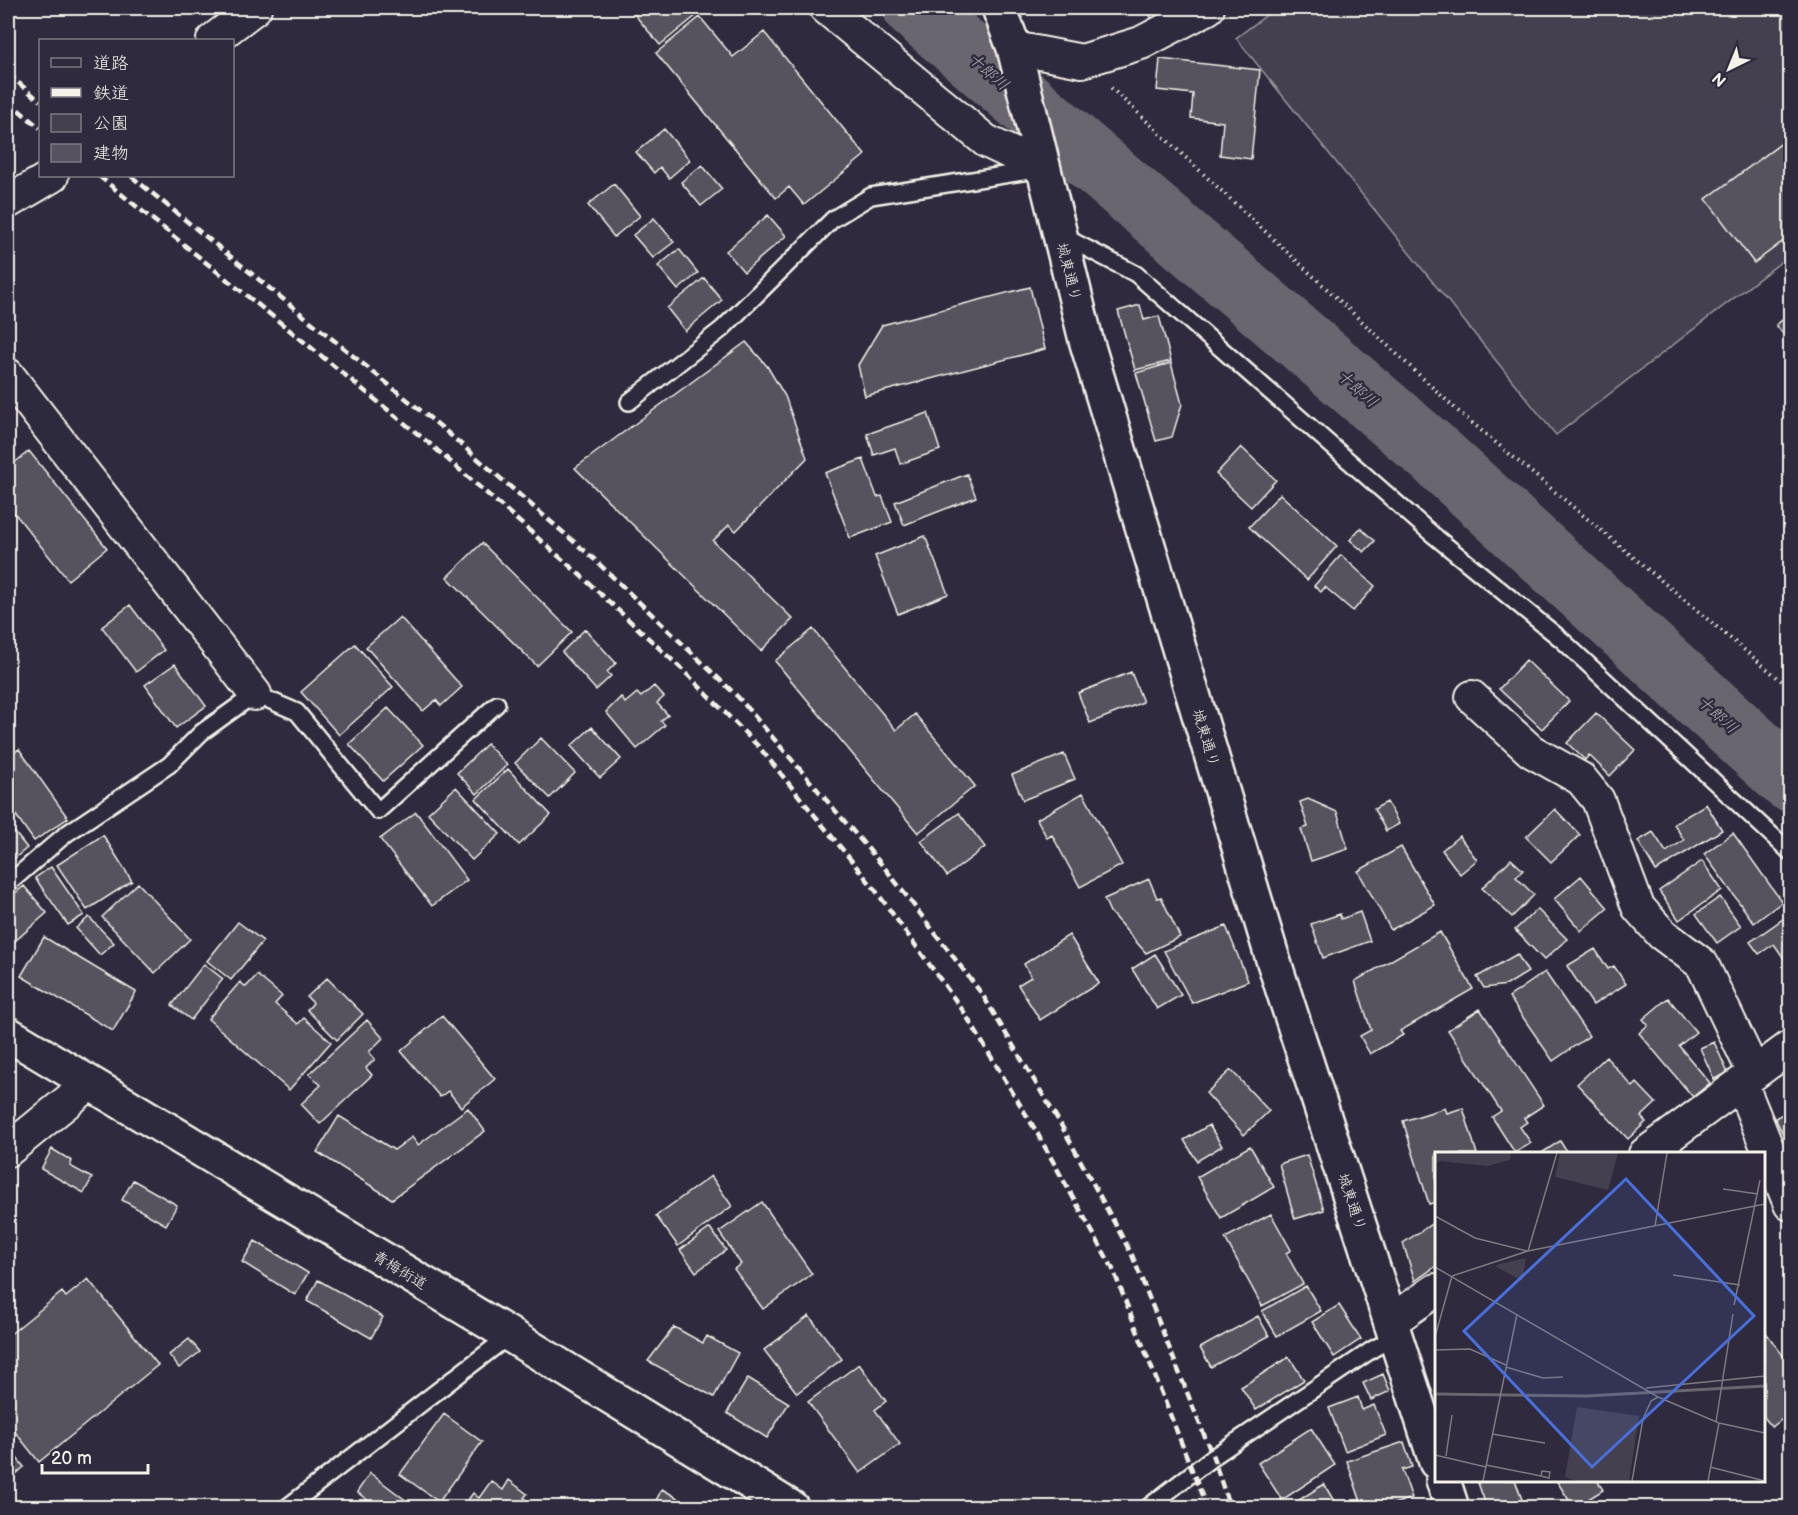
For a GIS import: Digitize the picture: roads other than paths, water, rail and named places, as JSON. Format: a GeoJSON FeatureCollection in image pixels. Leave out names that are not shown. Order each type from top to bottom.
{"type":"FeatureCollection","features":[{"type":"Feature","properties":{"kind":"main road","name":"城東通り"},"geometry":{"type":"LineString","coordinates":[[999,8],[1014,48],[1089,351],[1271,952],[1392,1330],[1435,1456]]}},
{"type":"Feature","properties":{"kind":"main road","name":"青梅街道"},"geometry":{"type":"LineString","coordinates":[[8,1034],[510,1335],[792,1508]]}},
{"type":"Feature","properties":{"kind":"main road"},"geometry":{"type":"LineString","coordinates":[[1444,1482],[1452,1508]]}},
{"type":"Feature","properties":{"kind":"street"},"geometry":{"type":"LineString","coordinates":[[214,39],[255,8]]}},
{"type":"Feature","properties":{"kind":"street"},"geometry":{"type":"LineString","coordinates":[[826,8],[986,141],[1044,168]]}},
{"type":"Feature","properties":{"kind":"street"},"geometry":{"type":"LineString","coordinates":[[1014,48],[1082,61],[1141,43],[1208,8]]}},
{"type":"Feature","properties":{"kind":"street"},"geometry":{"type":"LineString","coordinates":[[8,202],[50,177]]}},
{"type":"Feature","properties":{"kind":"street"},"geometry":{"type":"LineString","coordinates":[[8,375],[255,694]]}},
{"type":"Feature","properties":{"kind":"street"},"geometry":{"type":"LineString","coordinates":[[1472,697],[1531,751],[1581,779],[1598,800],[1638,907],[1662,934],[1701,964],[1748,1078],[1791,1204]]}},
{"type":"Feature","properties":{"kind":"street"},"geometry":{"type":"LineString","coordinates":[[1647,1152],[1791,1047]]}},
{"type":"Feature","properties":{"kind":"street"},"geometry":{"type":"LineString","coordinates":[[8,1150],[89,1084]]}},
{"type":"Feature","properties":{"kind":"street"},"geometry":{"type":"LineString","coordinates":[[1392,1330],[1435,1292]]}},
{"type":"Feature","properties":{"kind":"lane"},"geometry":{"type":"LineString","coordinates":[[629,402],[722,329],[833,219],[871,196],[1044,168]]}},
{"type":"Feature","properties":{"kind":"lane"},"geometry":{"type":"LineString","coordinates":[[1060,235],[1136,274],[1432,534],[1563,640],[1791,852]]}},
{"type":"Feature","properties":{"kind":"lane"},"geometry":{"type":"LineString","coordinates":[[8,884],[66,834],[169,765],[202,732],[255,694],[297,712],[378,811],[497,704]]}},
{"type":"Feature","properties":{"kind":"lane"},"geometry":{"type":"LineString","coordinates":[[1147,1508],[1213,1457],[1392,1330]]}},
{"type":"Feature","properties":{"kind":"lane"},"geometry":{"type":"LineString","coordinates":[[286,1508],[510,1335]]}},
{"type":"Feature","properties":{"kind":"waterway","name":"十郎川"},"geometry":{"type":"LineString","coordinates":[[915,8],[1432,452],[1790,780]]}},
{"type":"Feature","properties":{"kind":"railway"},"geometry":{"type":"LineString","coordinates":[[8,74],[39,100]]}},
{"type":"Feature","properties":{"kind":"railway"},"geometry":{"type":"LineString","coordinates":[[8,101],[39,127]]}},
{"type":"Feature","properties":{"kind":"railway"},"geometry":{"type":"LineString","coordinates":[[100,177],[429,443],[578,573],[684,671],[759,747],[873,887],[964,1012],[1036,1131],[1112,1267],[1207,1508]]}},
{"type":"Feature","properties":{"kind":"railway"},"geometry":{"type":"LineString","coordinates":[[132,177],[441,427],[594,559],[738,697],[888,872],[982,994],[1060,1123],[1132,1255],[1213,1457],[1230,1508]]}}]}
